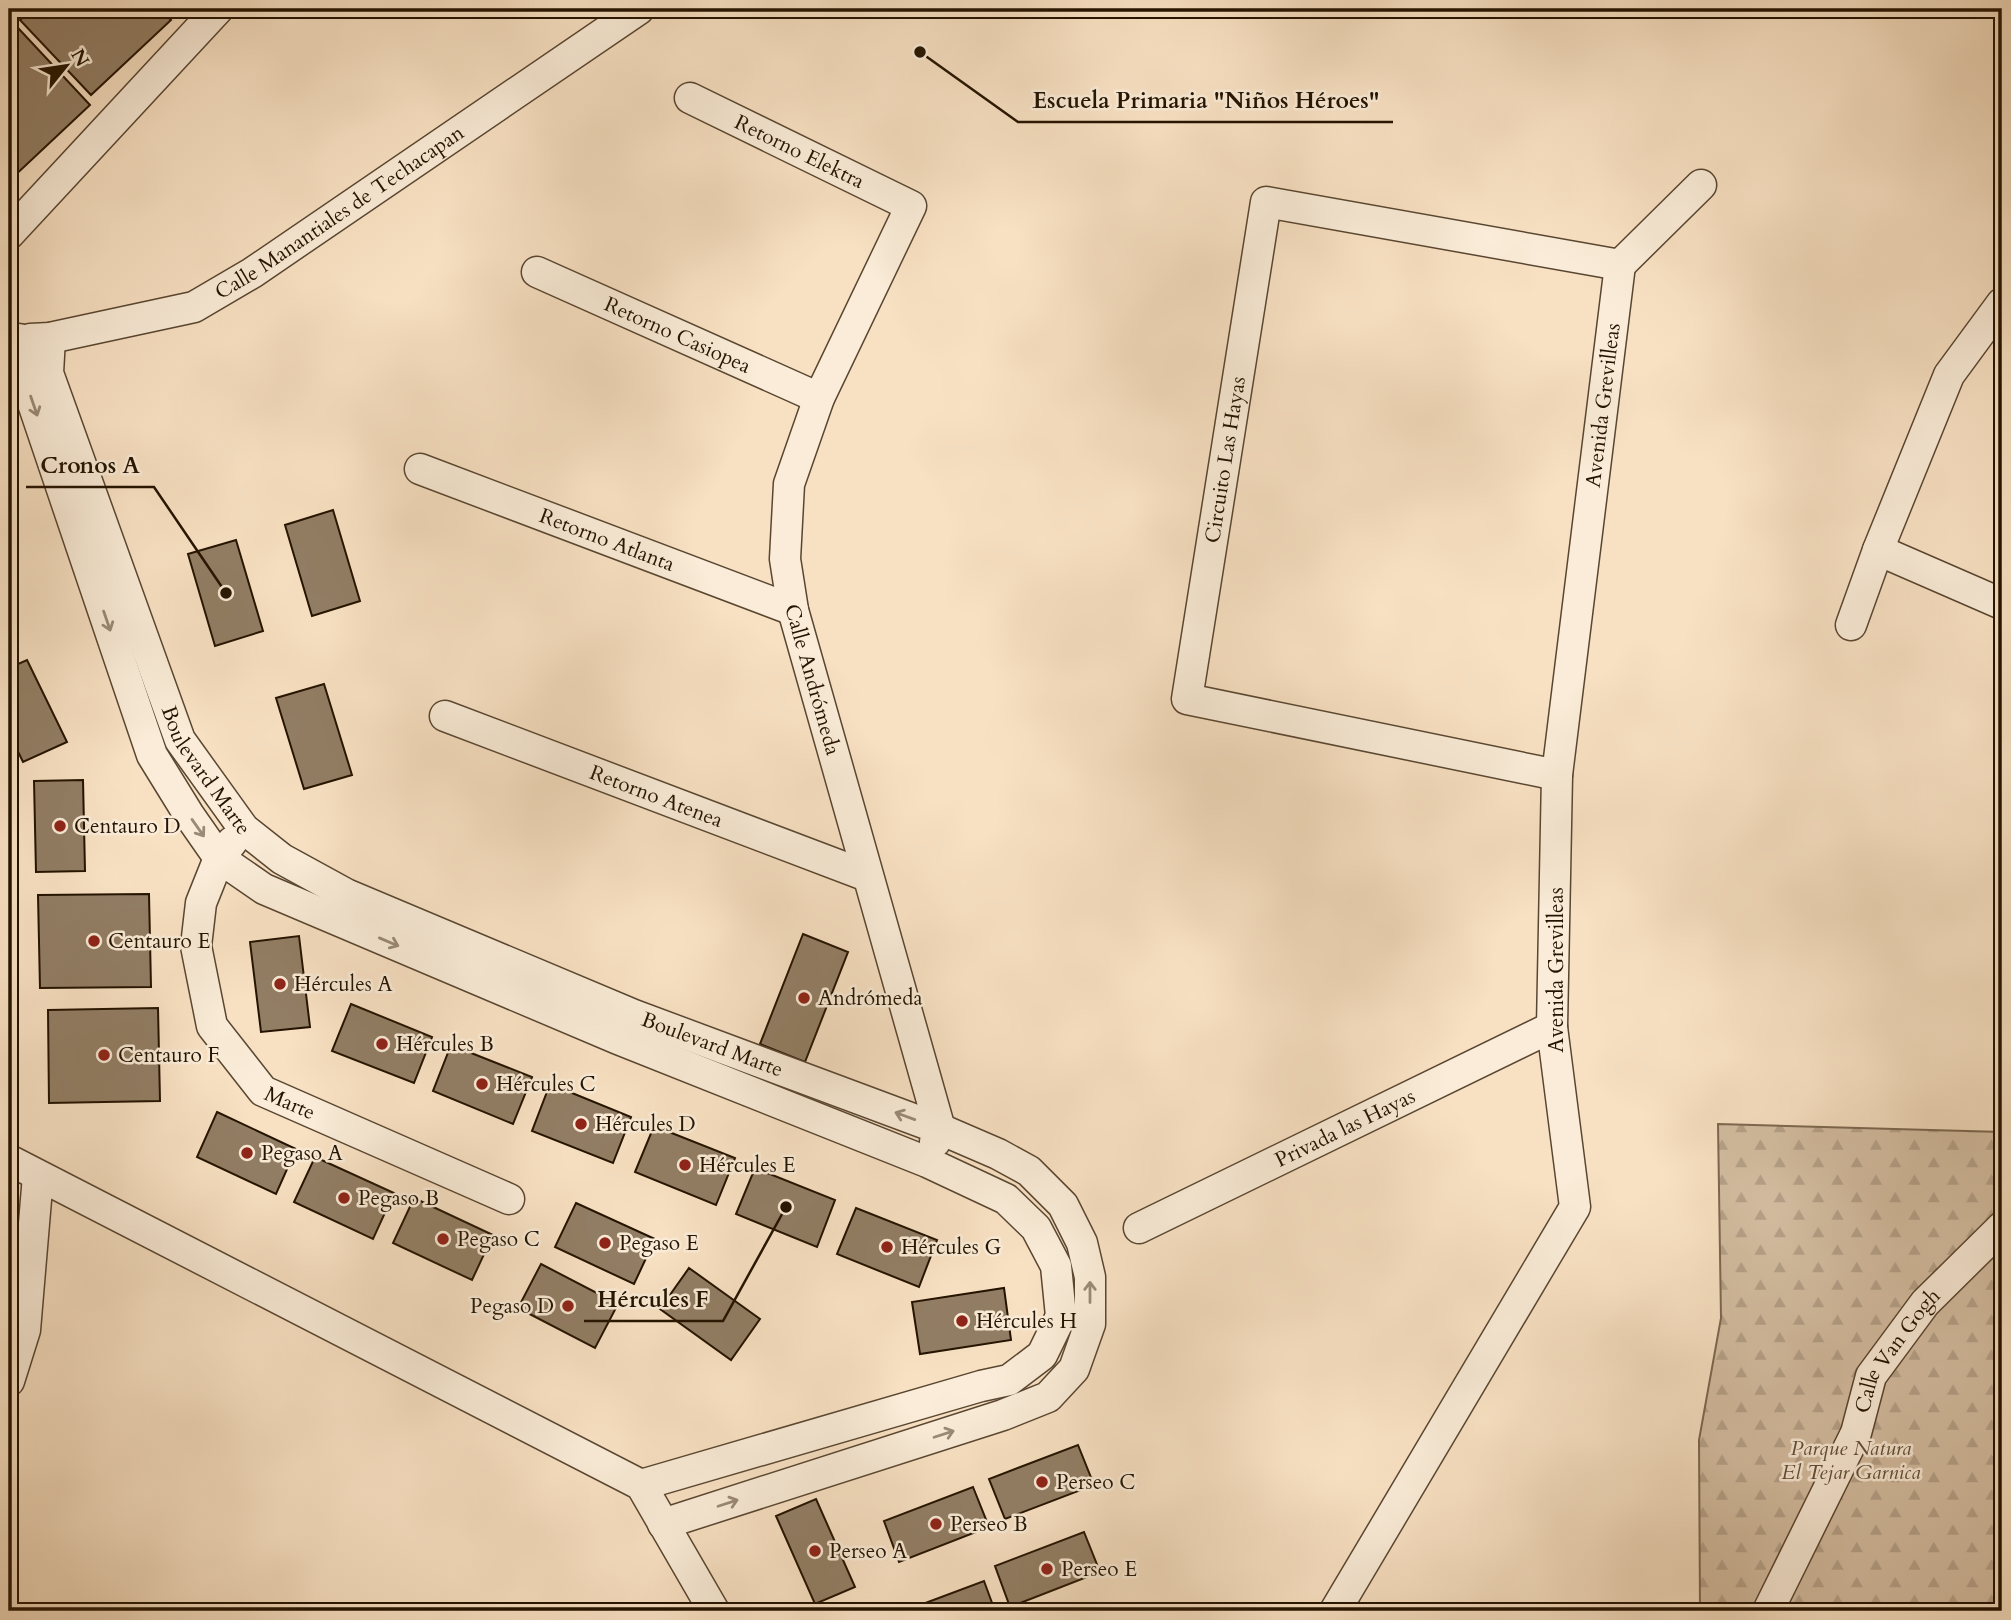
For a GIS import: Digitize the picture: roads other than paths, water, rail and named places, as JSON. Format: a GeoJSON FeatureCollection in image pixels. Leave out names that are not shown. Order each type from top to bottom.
{"type":"FeatureCollection","features":[{"type":"Feature","properties":{"kind":"street"},"geometry":{"type":"LineString","coordinates":[[9,234],[218,9]]}},
{"type":"Feature","properties":{"kind":"street","name":"Calle Manantiales de Techacapan"},"geometry":{"type":"LineString","coordinates":[[14,337],[50,338],[194,307],[252,273],[639,9]]}},
{"type":"Feature","properties":{"kind":"street","name":"Retorno Elektra"},"geometry":{"type":"LineString","coordinates":[[690,98],[911,206]]}},
{"type":"Feature","properties":{"kind":"street"},"geometry":{"type":"LineString","coordinates":[[1620,265],[1701,185]]}},
{"type":"Feature","properties":{"kind":"street","name":"Circuito Las Hayas"},"geometry":{"type":"LineString","coordinates":[[1557,775],[1187,699],[1266,202],[1620,265]]}},
{"type":"Feature","properties":{"kind":"street","name":"Calle Andrómeda"},"geometry":{"type":"LineString","coordinates":[[911,206],[819,398],[789,484],[785,559],[793,610],[940,1129]]}},
{"type":"Feature","properties":{"kind":"street","name":"Avenida Grevilleas"},"geometry":{"type":"LineString","coordinates":[[1335,1611],[1575,1207],[1552,1027],[1557,775],[1620,265]]}},
{"type":"Feature","properties":{"kind":"street","name":"Retorno Casiopea"},"geometry":{"type":"LineString","coordinates":[[537,272],[819,398]]}},
{"type":"Feature","properties":{"kind":"street"},"geometry":{"type":"LineString","coordinates":[[1851,625],[1878,550],[1949,376],[2002,303]]}},
{"type":"Feature","properties":{"kind":"street","name":"Boulevard Marte"},"geometry":{"type":"LineString","coordinates":[[14,337],[25,380],[152,755],[219,858],[264,889],[618,1039],[927,1162],[1006,1199],[1037,1228],[1056,1266],[1061,1316],[1042,1355],[1009,1380],[641,1485]]}},
{"type":"Feature","properties":{"kind":"street","name":"Boulevard Marte"},"geometry":{"type":"LineString","coordinates":[[50,338],[48,373],[180,740],[244,829],[282,859],[346,894],[634,1015],[940,1129],[998,1154],[1028,1171],[1063,1205],[1082,1243],[1090,1278],[1090,1324],[1074,1369],[1048,1396],[1003,1415],[663,1524]]}},
{"type":"Feature","properties":{"kind":"street","name":"Retorno Atlanta"},"geometry":{"type":"LineString","coordinates":[[420,468],[793,610]]}},
{"type":"Feature","properties":{"kind":"street"},"geometry":{"type":"LineString","coordinates":[[1878,550],[2002,604]]}},
{"type":"Feature","properties":{"kind":"street","name":"Retorno Atenea"},"geometry":{"type":"LineString","coordinates":[[445,716],[867,876]]}},
{"type":"Feature","properties":{"kind":"street","name":"Marte"},"geometry":{"type":"LineString","coordinates":[[244,829],[219,858],[201,903],[196,946],[212,1026],[263,1090],[509,1199]]}},
{"type":"Feature","properties":{"kind":"street","name":"Privada las Hayas"},"geometry":{"type":"LineString","coordinates":[[1139,1228],[1552,1027]]}},
{"type":"Feature","properties":{"kind":"street"},"geometry":{"type":"LineString","coordinates":[[927,1162],[940,1129]]}},
{"type":"Feature","properties":{"kind":"street"},"geometry":{"type":"LineString","coordinates":[[9,1160],[641,1485],[714,1611]]}},
{"type":"Feature","properties":{"kind":"street"},"geometry":{"type":"LineString","coordinates":[[9,1381],[25,1330],[38,1176]]}},
{"type":"Feature","properties":{"kind":"street","name":"Calle Van Gogh"},"geometry":{"type":"LineString","coordinates":[[1768,1611],[1856,1433],[1871,1376],[1925,1303],[2002,1227]]}},
{"type":"Feature","properties":{"kind":"place","name":"Escuela Primaria ''Niños Héroes''"},"geometry":{"type":"Point","coordinates":[920,52]}},
{"type":"Feature","properties":{"kind":"place","name":"Cronos A"},"geometry":{"type":"Point","coordinates":[226,593]}},
{"type":"Feature","properties":{"kind":"place","name":"Centauro D"},"geometry":{"type":"Point","coordinates":[60,826]}},
{"type":"Feature","properties":{"kind":"place","name":"Centauro E"},"geometry":{"type":"Point","coordinates":[94,941]}},
{"type":"Feature","properties":{"kind":"place","name":"Hércules A"},"geometry":{"type":"Point","coordinates":[280,984]}},
{"type":"Feature","properties":{"kind":"place","name":"Andrómeda"},"geometry":{"type":"Point","coordinates":[804,998]}},
{"type":"Feature","properties":{"kind":"place","name":"Hércules B"},"geometry":{"type":"Point","coordinates":[382,1044]}},
{"type":"Feature","properties":{"kind":"place","name":"Centauro F"},"geometry":{"type":"Point","coordinates":[104,1055]}},
{"type":"Feature","properties":{"kind":"place","name":"Hércules C"},"geometry":{"type":"Point","coordinates":[482,1084]}},
{"type":"Feature","properties":{"kind":"place","name":"Hércules D"},"geometry":{"type":"Point","coordinates":[581,1124]}},
{"type":"Feature","properties":{"kind":"place","name":"Pegaso A"},"geometry":{"type":"Point","coordinates":[247,1153]}},
{"type":"Feature","properties":{"kind":"place","name":"Hércules E"},"geometry":{"type":"Point","coordinates":[685,1165]}},
{"type":"Feature","properties":{"kind":"place","name":"Pegaso B"},"geometry":{"type":"Point","coordinates":[344,1198]}},
{"type":"Feature","properties":{"kind":"place","name":"Hércules F"},"geometry":{"type":"Point","coordinates":[786,1207]}},
{"type":"Feature","properties":{"kind":"place","name":"Pegaso C"},"geometry":{"type":"Point","coordinates":[443,1239]}},
{"type":"Feature","properties":{"kind":"place","name":"Pegaso E"},"geometry":{"type":"Point","coordinates":[605,1243]}},
{"type":"Feature","properties":{"kind":"place","name":"Hércules G"},"geometry":{"type":"Point","coordinates":[887,1247]}},
{"type":"Feature","properties":{"kind":"place","name":"Pegaso D"},"geometry":{"type":"Point","coordinates":[568,1306]}},
{"type":"Feature","properties":{"kind":"place","name":"Hércules H"},"geometry":{"type":"Point","coordinates":[962,1321]}},
{"type":"Feature","properties":{"kind":"place","name":"Perseo C"},"geometry":{"type":"Point","coordinates":[1042,1482]}},
{"type":"Feature","properties":{"kind":"place","name":"Perseo B"},"geometry":{"type":"Point","coordinates":[936,1524]}},
{"type":"Feature","properties":{"kind":"place","name":"Perseo A"},"geometry":{"type":"Point","coordinates":[815,1551]}},
{"type":"Feature","properties":{"kind":"place","name":"Perseo E"},"geometry":{"type":"Point","coordinates":[1047,1569]}},
{"type":"Feature","properties":{"kind":"park label","name":"Parque Natura El Tejar Garnica"},"geometry":{"type":"Point","coordinates":[1851,1460]}}]}
